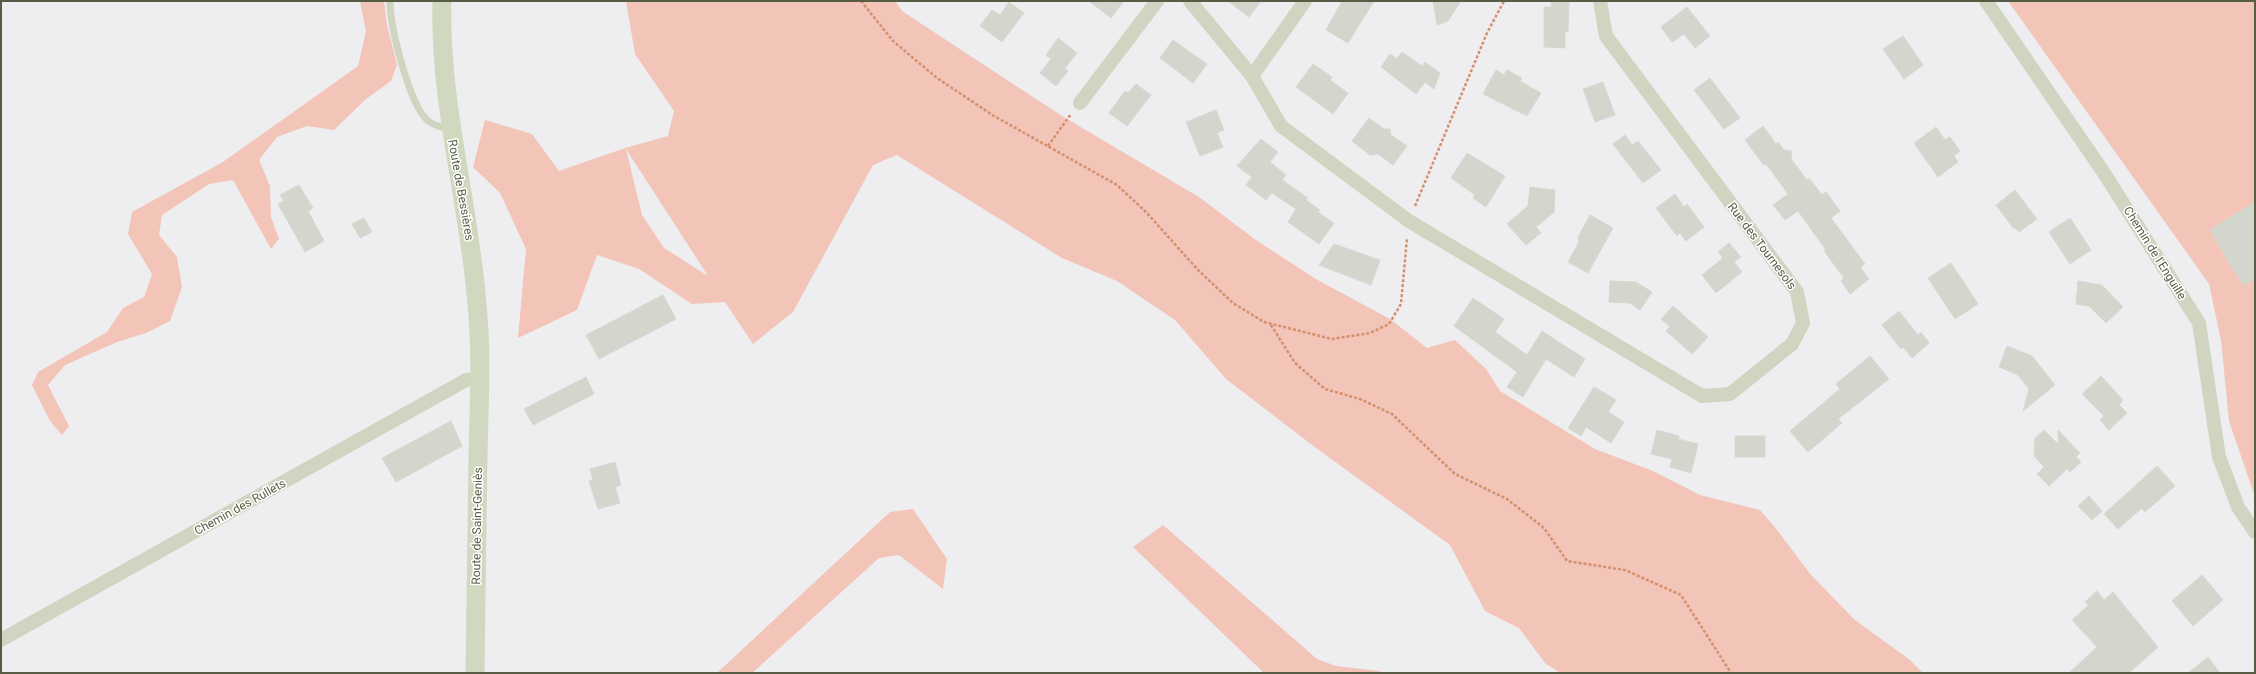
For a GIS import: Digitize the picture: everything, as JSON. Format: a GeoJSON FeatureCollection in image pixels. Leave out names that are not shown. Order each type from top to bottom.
{"type":"FeatureCollection","features":[{"type":"Feature","properties":{"kind":"main road","name":"Route de Bessières"},"geometry":{"type":"LineString","coordinates":[[442,1],[444,70],[451,130],[473,261],[478,306],[480,379]]}},
{"type":"Feature","properties":{"kind":"main road","name":"Route de Saint-Geniès"},"geometry":{"type":"LineString","coordinates":[[475,673],[480,379]]}},
{"type":"Feature","properties":{"kind":"street"},"geometry":{"type":"LineString","coordinates":[[1080,103],[1156,1]]}},
{"type":"Feature","properties":{"kind":"street","name":"Rue des Tournesols"},"geometry":{"type":"LineString","coordinates":[[1190,1],[1252,76],[1281,126],[1409,221],[1702,396],[1730,394],[1792,344],[1803,322],[1797,292],[1606,36],[1600,1]]}},
{"type":"Feature","properties":{"kind":"street"},"geometry":{"type":"LineString","coordinates":[[1252,76],[1305,1]]}},
{"type":"Feature","properties":{"kind":"street","name":"Chemin de l'Enguille"},"geometry":{"type":"LineString","coordinates":[[1986,1],[2104,173],[2199,323],[2219,457],[2238,507],[2255,532]]}},
{"type":"Feature","properties":{"kind":"street","name":"Chemin des Rullets"},"geometry":{"type":"LineString","coordinates":[[1,640],[466,380],[480,379]]}},
{"type":"Feature","properties":{"kind":"lane"},"geometry":{"type":"LineString","coordinates":[[390,1],[390,15],[399,55],[417,103],[427,120],[440,128],[451,130]]}},
{"type":"Feature","properties":{"kind":"path"},"geometry":{"type":"LineString","coordinates":[[862,2],[893,41],[937,78],[994,116],[1117,185],[1146,212],[1198,270],[1233,303],[1271,324],[1332,339],[1370,333],[1389,324],[1401,304],[1409,221],[1487,34],[1504,1]]}},
{"type":"Feature","properties":{"kind":"path"},"geometry":{"type":"LineString","coordinates":[[1048,146],[1080,103]]}},
{"type":"Feature","properties":{"kind":"path"},"geometry":{"type":"LineString","coordinates":[[1271,324],[1295,363],[1325,389],[1360,399],[1392,414],[1455,474],[1507,499],[1544,528],[1567,561],[1625,570],[1681,595],[1731,673]]}},
{"type":"Feature","properties":{"kind":"shaded area"},"geometry":{"type":"Polygon","coordinates":[[[360,1],[384,1],[387,25],[397,65],[391,81],[366,99],[334,130],[307,126],[277,137],[259,160],[270,186],[271,217],[279,239],[271,249],[233,180],[209,184],[162,215],[159,235],[177,257],[182,287],[170,321],[146,333],[117,342],[65,365],[48,385],[69,426],[62,435],[50,421],[32,385],[38,372],[107,332],[123,308],[144,297],[152,274],[128,234],[132,212],[223,162],[358,66],[366,31],[360,1]]]}},
{"type":"Feature","properties":{"kind":"shaded area"},"geometry":{"type":"Polygon","coordinates":[[[626,1],[895,1],[902,11],[1062,116],[1199,197],[1256,240],[1314,278],[1390,319],[1427,348],[1455,340],[1486,369],[1500,391],[1595,449],[1653,471],[1700,495],[1760,510],[1811,575],[1855,620],[1910,660],[1923,673],[1560,673],[1545,663],[1519,628],[1485,611],[1450,545],[1316,448],[1226,379],[1175,320],[1117,281],[1062,258],[897,155],[873,165],[793,312],[753,344],[725,302],[692,304],[639,269],[597,255],[577,310],[518,338],[526,249],[500,193],[473,167],[485,120],[532,134],[559,171],[625,148],[668,136],[674,111],[635,54],[626,1]],[[626,149],[642,215],[664,248],[708,276],[626,149]]]}},
{"type":"Feature","properties":{"kind":"shaded area"},"geometry":{"type":"Polygon","coordinates":[[[2008,1],[2255,1],[2255,497],[2229,421],[2221,340],[2209,284],[2008,1]]]}},
{"type":"Feature","properties":{"kind":"shaded area"},"geometry":{"type":"Polygon","coordinates":[[[913,509],[947,559],[943,589],[899,555],[879,558],[752,673],[717,673],[890,512],[913,509]]]}},
{"type":"Feature","properties":{"kind":"shaded area"},"geometry":{"type":"Polygon","coordinates":[[[1163,525],[1317,659],[1336,666],[1379,671],[1381,673],[1264,673],[1133,547],[1163,525]]]}},
{"type":"Feature","properties":{"kind":"building"},"geometry":{"type":"Polygon","coordinates":[[[1089,1],[1124,1],[1111,18],[1089,1]]]}},
{"type":"Feature","properties":{"kind":"building"},"geometry":{"type":"Polygon","coordinates":[[[1228,1],[1261,1],[1249,17],[1228,1]]]}},
{"type":"Feature","properties":{"kind":"building"},"geometry":{"type":"Polygon","coordinates":[[[1342,1],[1374,1],[1348,43],[1326,30],[1342,1]]]}},
{"type":"Feature","properties":{"kind":"building"},"geometry":{"type":"Polygon","coordinates":[[[1433,1],[1461,1],[1448,21],[1437,25],[1433,1]]]}},
{"type":"Feature","properties":{"kind":"building"},"geometry":{"type":"Polygon","coordinates":[[[1552,1],[1569,1],[1568,32],[1565,32],[1565,48],[1544,47],[1544,7],[1551,7],[1552,1]]]}},
{"type":"Feature","properties":{"kind":"building"},"geometry":{"type":"Polygon","coordinates":[[[1009,2],[1024,13],[1002,42],[980,26],[992,10],[1000,15],[1009,2]]]}},
{"type":"Feature","properties":{"kind":"building"},"geometry":{"type":"Polygon","coordinates":[[[1687,7],[1710,36],[1695,48],[1684,34],[1672,42],[1661,27],[1687,7]]]}},
{"type":"Feature","properties":{"kind":"building"},"geometry":{"type":"Polygon","coordinates":[[[1903,36],[1923,65],[1904,79],[1883,49],[1903,36]]]}},
{"type":"Feature","properties":{"kind":"building"},"geometry":{"type":"Polygon","coordinates":[[[1058,38],[1077,53],[1065,68],[1068,71],[1056,86],[1040,73],[1051,59],[1046,55],[1058,38]]]}},
{"type":"Feature","properties":{"kind":"building"},"geometry":{"type":"Polygon","coordinates":[[[1173,40],[1207,64],[1193,83],[1160,58],[1173,40]]]}},
{"type":"Feature","properties":{"kind":"building"},"geometry":{"type":"Polygon","coordinates":[[[1402,52],[1422,66],[1425,62],[1440,73],[1434,89],[1425,82],[1416,94],[1381,67],[1390,54],[1397,59],[1402,52]]]}},
{"type":"Feature","properties":{"kind":"building"},"geometry":{"type":"Polygon","coordinates":[[[1313,64],[1332,77],[1330,80],[1348,93],[1333,114],[1296,87],[1313,64]]]}},
{"type":"Feature","properties":{"kind":"building"},"geometry":{"type":"Polygon","coordinates":[[[1496,70],[1504,75],[1507,70],[1522,78],[1520,81],[1541,93],[1527,116],[1483,94],[1496,70]]]}},
{"type":"Feature","properties":{"kind":"building"},"geometry":{"type":"Polygon","coordinates":[[[1710,78],[1740,118],[1724,129],[1694,90],[1710,78]]]}},
{"type":"Feature","properties":{"kind":"building"},"geometry":{"type":"Polygon","coordinates":[[[1603,82],[1615,115],[1595,122],[1583,89],[1603,82]]]}},
{"type":"Feature","properties":{"kind":"building"},"geometry":{"type":"Polygon","coordinates":[[[1136,84],[1151,95],[1127,126],[1109,113],[1125,91],[1128,93],[1136,84]]]}},
{"type":"Feature","properties":{"kind":"building"},"geometry":{"type":"Polygon","coordinates":[[[1216,110],[1224,130],[1217,133],[1223,147],[1200,156],[1186,122],[1216,110]]]}},
{"type":"Feature","properties":{"kind":"building"},"geometry":{"type":"Polygon","coordinates":[[[1369,118],[1384,129],[1390,129],[1391,135],[1407,146],[1393,165],[1378,154],[1370,155],[1352,141],[1369,118]]]}},
{"type":"Feature","properties":{"kind":"building"},"geometry":{"type":"Polygon","coordinates":[[[1763,126],[1776,144],[1778,142],[1784,150],[1792,151],[1791,159],[1807,180],[1809,178],[1822,195],[1826,192],[1840,211],[1831,218],[1865,264],[1860,267],[1869,279],[1850,294],[1841,281],[1844,278],[1824,251],[1826,250],[1798,211],[1785,220],[1773,205],[1788,194],[1767,165],[1763,164],[1745,140],[1763,126]]]}},
{"type":"Feature","properties":{"kind":"building"},"geometry":{"type":"Polygon","coordinates":[[[1936,127],[1945,140],[1950,137],[1960,151],[1954,156],[1958,162],[1938,177],[1914,143],[1936,127]]]}},
{"type":"Feature","properties":{"kind":"building"},"geometry":{"type":"Polygon","coordinates":[[[1625,135],[1632,145],[1638,141],[1661,170],[1643,183],[1613,144],[1625,135]]]}},
{"type":"Feature","properties":{"kind":"building"},"geometry":{"type":"Polygon","coordinates":[[[1261,139],[1278,152],[1270,162],[1286,175],[1282,180],[1308,198],[1306,200],[1320,210],[1318,212],[1334,223],[1319,244],[1288,222],[1296,209],[1272,193],[1266,200],[1246,185],[1252,177],[1237,166],[1261,139]]]}},
{"type":"Feature","properties":{"kind":"building"},"geometry":{"type":"Polygon","coordinates":[[[1467,153],[1505,176],[1486,207],[1473,198],[1475,195],[1451,178],[1467,153]]]}},
{"type":"Feature","properties":{"kind":"building"},"geometry":{"type":"Polygon","coordinates":[[[299,185],[313,208],[308,211],[324,241],[305,252],[278,204],[284,201],[280,195],[299,185]]]}},
{"type":"Feature","properties":{"kind":"building"},"geometry":{"type":"Polygon","coordinates":[[[1530,187],[1555,190],[1554,212],[1536,227],[1541,233],[1526,245],[1507,224],[1528,206],[1530,187]]]}},
{"type":"Feature","properties":{"kind":"building"},"geometry":{"type":"Polygon","coordinates":[[[2015,190],[2037,219],[2019,232],[2016,228],[2014,229],[1996,205],[2015,190]]]}},
{"type":"Feature","properties":{"kind":"building"},"geometry":{"type":"Polygon","coordinates":[[[1675,194],[1684,207],[1687,204],[1704,227],[1686,241],[1680,233],[1677,236],[1656,208],[1675,194]]]}},
{"type":"Feature","properties":{"kind":"building"},"geometry":{"type":"Polygon","coordinates":[[[2255,202],[2255,279],[2243,285],[2210,230],[2255,202]]]}},
{"type":"Feature","properties":{"kind":"building"},"geometry":{"type":"Polygon","coordinates":[[[1590,215],[1613,228],[1588,273],[1568,262],[1579,242],[1578,237],[1590,215]]]}},
{"type":"Feature","properties":{"kind":"building"},"geometry":{"type":"Polygon","coordinates":[[[364,218],[372,232],[360,238],[352,224],[364,218]]]}},
{"type":"Feature","properties":{"kind":"building"},"geometry":{"type":"Polygon","coordinates":[[[2070,218],[2091,250],[2070,264],[2049,232],[2070,218]]]}},
{"type":"Feature","properties":{"kind":"building"},"geometry":{"type":"Polygon","coordinates":[[[1729,243],[1741,257],[1734,262],[1742,272],[1716,293],[1702,275],[1723,258],[1718,252],[1729,243]]]}},
{"type":"Feature","properties":{"kind":"building"},"geometry":{"type":"Polygon","coordinates":[[[1334,244],[1380,260],[1371,285],[1319,265],[1334,244]]]}},
{"type":"Feature","properties":{"kind":"building"},"geometry":{"type":"Polygon","coordinates":[[[1951,263],[1978,304],[1955,319],[1928,278],[1951,263]]]}},
{"type":"Feature","properties":{"kind":"building"},"geometry":{"type":"Polygon","coordinates":[[[1610,281],[1636,282],[1652,292],[1640,310],[1630,303],[1609,302],[1610,281]]]}},
{"type":"Feature","properties":{"kind":"building"},"geometry":{"type":"Polygon","coordinates":[[[2078,281],[2102,285],[2123,307],[2106,323],[2089,306],[2076,304],[2078,281]]]}},
{"type":"Feature","properties":{"kind":"building"},"geometry":{"type":"Polygon","coordinates":[[[663,295],[676,319],[599,359],[586,335],[663,295]]]}},
{"type":"Feature","properties":{"kind":"building"},"geometry":{"type":"Polygon","coordinates":[[[1473,298],[1504,319],[1495,332],[1527,355],[1542,331],[1585,359],[1574,377],[1546,359],[1523,397],[1507,387],[1517,372],[1454,326],[1473,298]]]}},
{"type":"Feature","properties":{"kind":"building"},"geometry":{"type":"Polygon","coordinates":[[[1673,306],[1708,337],[1692,354],[1666,331],[1670,327],[1661,319],[1673,306]]]}},
{"type":"Feature","properties":{"kind":"building"},"geometry":{"type":"Polygon","coordinates":[[[1899,311],[1918,335],[1921,332],[1929,343],[1912,358],[1903,347],[1901,349],[1882,325],[1899,311]]]}},
{"type":"Feature","properties":{"kind":"building"},"geometry":{"type":"Polygon","coordinates":[[[2007,346],[2032,356],[2055,385],[2023,411],[2029,389],[2018,375],[1999,367],[2007,346]]]}},
{"type":"Feature","properties":{"kind":"building"},"geometry":{"type":"Polygon","coordinates":[[[1870,356],[1889,379],[1838,419],[1842,423],[1808,452],[1790,431],[1840,389],[1836,384],[1870,356]]]}},
{"type":"Feature","properties":{"kind":"building"},"geometry":{"type":"Polygon","coordinates":[[[2101,376],[2123,400],[2119,405],[2127,413],[2109,430],[2100,420],[2104,416],[2082,394],[2101,376]]]}},
{"type":"Feature","properties":{"kind":"building"},"geometry":{"type":"Polygon","coordinates":[[[586,377],[594,394],[533,425],[524,409],[586,377]]]}},
{"type":"Feature","properties":{"kind":"building"},"geometry":{"type":"Polygon","coordinates":[[[1594,387],[1616,400],[1608,412],[1624,422],[1611,443],[1586,427],[1581,436],[1568,428],[1594,387]]]}},
{"type":"Feature","properties":{"kind":"building"},"geometry":{"type":"Polygon","coordinates":[[[451,421],[462,446],[396,482],[382,458],[451,421]]]}},
{"type":"Feature","properties":{"kind":"building"},"geometry":{"type":"Polygon","coordinates":[[[1657,430],[1679,436],[1678,439],[1698,444],[1691,473],[1670,467],[1672,459],[1651,454],[1657,430]]]}},
{"type":"Feature","properties":{"kind":"building"},"geometry":{"type":"Polygon","coordinates":[[[2044,430],[2058,444],[2058,430],[2080,453],[2076,457],[2081,462],[2070,472],[2067,469],[2049,486],[2037,474],[2044,467],[2034,456],[2035,438],[2044,430]]]}},
{"type":"Feature","properties":{"kind":"building"},"geometry":{"type":"Polygon","coordinates":[[[1735,436],[1765,436],[1765,457],[1735,457],[1735,436]]]}},
{"type":"Feature","properties":{"kind":"building"},"geometry":{"type":"Polygon","coordinates":[[[615,462],[621,485],[615,487],[620,503],[598,509],[589,481],[593,480],[590,469],[615,462]]]}},
{"type":"Feature","properties":{"kind":"building"},"geometry":{"type":"Polygon","coordinates":[[[2157,466],[2175,486],[2145,512],[2142,508],[2118,529],[2104,514],[2157,466]]]}},
{"type":"Feature","properties":{"kind":"building"},"geometry":{"type":"Polygon","coordinates":[[[2089,496],[2102,511],[2092,520],[2078,506],[2089,496]]]}},
{"type":"Feature","properties":{"kind":"building"},"geometry":{"type":"Polygon","coordinates":[[[2202,575],[2223,600],[2193,626],[2172,601],[2202,575]]]}},
{"type":"Feature","properties":{"kind":"building"},"geometry":{"type":"Polygon","coordinates":[[[2097,591],[2104,600],[2113,592],[2158,647],[2129,673],[2069,673],[2097,647],[2072,620],[2089,605],[2085,602],[2097,591]]]}},
{"type":"Feature","properties":{"kind":"building"},"geometry":{"type":"Polygon","coordinates":[[[2208,657],[2220,673],[2188,673],[2208,657]]]}}]}
